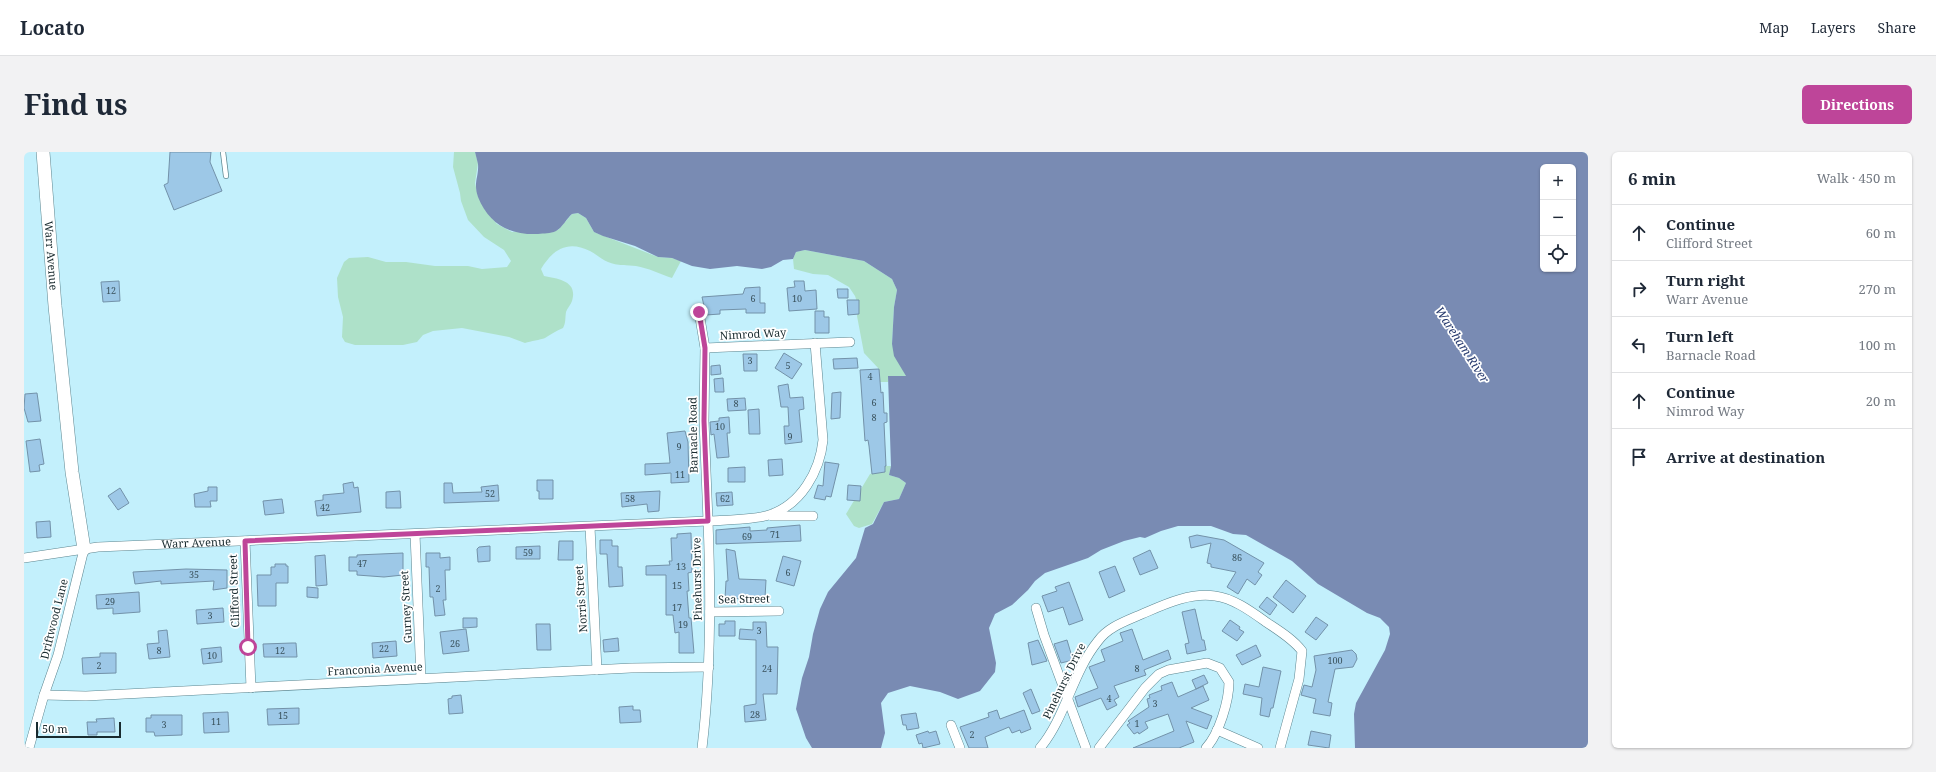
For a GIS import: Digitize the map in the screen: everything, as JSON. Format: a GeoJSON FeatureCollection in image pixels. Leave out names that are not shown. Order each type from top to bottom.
{"type":"FeatureCollection","features":[{"type":"Feature","properties":{"kind":"street","name":"Warr Avenue"},"geometry":{"type":"LineString","coordinates":[[43,152],[55,306],[72,472],[84,549],[98,547],[708,521]]}},
{"type":"Feature","properties":{"kind":"street","name":"Nimrod Way"},"geometry":{"type":"LineString","coordinates":[[699,312],[705,348],[850,342]]}},
{"type":"Feature","properties":{"kind":"street"},"geometry":{"type":"LineString","coordinates":[[768,516],[787,506],[804,489],[814,474],[821,455],[822,440],[815,343]]}},
{"type":"Feature","properties":{"kind":"street","name":"Barnacle Road"},"geometry":{"type":"LineString","coordinates":[[705,348],[704,421],[708,521]]}},
{"type":"Feature","properties":{"kind":"street"},"geometry":{"type":"LineString","coordinates":[[708,521],[768,516],[813,516]]}},
{"type":"Feature","properties":{"kind":"street","name":"Pinehurst Drive"},"geometry":{"type":"LineString","coordinates":[[702,748],[709,667],[710,579],[708,521]]}},
{"type":"Feature","properties":{"kind":"street","name":"Norris Street"},"geometry":{"type":"LineString","coordinates":[[590,527],[597,670]]}},
{"type":"Feature","properties":{"kind":"street","name":"Gurney Street"},"geometry":{"type":"LineString","coordinates":[[415,534],[421,678]]}},
{"type":"Feature","properties":{"kind":"street","name":"Clifford Street"},"geometry":{"type":"LineString","coordinates":[[245,541],[251,688]]}},
{"type":"Feature","properties":{"kind":"street"},"geometry":{"type":"LineString","coordinates":[[24,558],[84,549]]}},
{"type":"Feature","properties":{"kind":"street","name":"Driftwood Lane"},"geometry":{"type":"LineString","coordinates":[[29,748],[44,695],[58,655],[84,549]]}},
{"type":"Feature","properties":{"kind":"street","name":"Pinehurst Drive"},"geometry":{"type":"LineString","coordinates":[[1040,748],[1055,726],[1095,645],[1110,630],[1131,619],[1168,604],[1198,596],[1219,597],[1242,607],[1264,620],[1302,651],[1299,679],[1280,748]]}},
{"type":"Feature","properties":{"kind":"street"},"geometry":{"type":"LineString","coordinates":[[1036,608],[1044,635],[1086,748]]}},
{"type":"Feature","properties":{"kind":"street","name":"Sea Street"},"geometry":{"type":"LineString","coordinates":[[710,612],[778,611]]}},
{"type":"Feature","properties":{"kind":"street"},"geometry":{"type":"LineString","coordinates":[[1099,748],[1154,678],[1168,670],[1201,664],[1218,666],[1226,674],[1229,682],[1217,730],[1206,748]]}},
{"type":"Feature","properties":{"kind":"street","name":"Franconia Avenue"},"geometry":{"type":"LineString","coordinates":[[44,695],[86,696],[421,678],[597,670],[709,667]]}},
{"type":"Feature","properties":{"kind":"street"},"geometry":{"type":"LineString","coordinates":[[951,724],[960,748]]}},
{"type":"Feature","properties":{"kind":"street"},"geometry":{"type":"LineString","coordinates":[[1217,730],[1258,748]]}},
{"type":"Feature","properties":{"kind":"lane"},"geometry":{"type":"LineString","coordinates":[[223,152],[226,176]]}},
{"type":"Feature","properties":{"kind":"green space"},"geometry":{"type":"Polygon","coordinates":[[[454,152],[475,152],[478,163],[475,183],[478,196],[485,210],[497,224],[512,232],[558,230],[572,214],[578,213],[586,218],[594,232],[658,257],[672,258],[681,261],[672,278],[636,266],[611,263],[590,251],[575,246],[562,248],[551,256],[541,269],[544,276],[556,278],[566,282],[572,289],[572,301],[566,312],[563,328],[545,338],[525,343],[509,337],[462,328],[433,331],[423,335],[417,342],[403,345],[355,345],[345,342],[342,337],[343,317],[338,297],[337,278],[344,262],[349,258],[368,257],[386,262],[406,262],[435,266],[468,266],[482,269],[507,267],[511,261],[504,250],[484,237],[468,220],[461,201],[453,167],[454,152]]]}},
{"type":"Feature","properties":{"kind":"green space"},"geometry":{"type":"Polygon","coordinates":[[[805,250],[864,261],[892,279],[897,290],[894,307],[892,344],[906,376],[888,376],[888,382],[880,382],[879,369],[864,353],[857,316],[858,305],[855,296],[849,287],[828,275],[813,274],[794,269],[793,259],[796,252],[805,250]]]}},
{"type":"Feature","properties":{"kind":"green space"},"geometry":{"type":"Polygon","coordinates":[[[885,466],[891,466],[889,475],[899,478],[906,483],[899,499],[884,502],[872,524],[859,528],[854,526],[846,514],[870,474],[885,472],[885,466]]]}},
{"type":"Feature","properties":{"kind":"water","name":"Wareham River"},"geometry":{"type":"Polygon","coordinates":[[[475,152],[1588,152],[1588,748],[1355,748],[1354,714],[1356,703],[1385,650],[1390,634],[1389,627],[1380,618],[1367,613],[1318,584],[1292,561],[1246,535],[1233,534],[1211,526],[1178,526],[1145,538],[1140,537],[1124,541],[1101,550],[1088,558],[1045,573],[1035,581],[1012,605],[995,614],[989,628],[996,663],[995,672],[980,691],[958,699],[940,692],[910,686],[888,693],[881,703],[885,733],[881,748],[812,748],[806,738],[796,709],[802,678],[809,657],[813,634],[820,609],[828,592],[856,558],[865,528],[873,524],[884,502],[899,499],[906,483],[899,478],[889,475],[891,466],[888,376],[906,376],[894,356],[892,344],[894,307],[897,290],[892,279],[864,261],[805,250],[796,252],[793,259],[783,260],[771,267],[762,269],[737,266],[710,269],[692,266],[672,258],[658,257],[635,246],[594,232],[586,218],[578,213],[572,214],[558,230],[552,233],[528,234],[509,230],[494,221],[478,197],[476,183],[478,164],[475,152]]]}},
{"type":"Feature","properties":{"kind":"building"},"geometry":{"type":"Polygon","coordinates":[[[170,152],[211,152],[210,162],[222,191],[174,210],[164,185],[168,183],[170,152]]]}},
{"type":"Feature","properties":{"kind":"building"},"geometry":{"type":"Polygon","coordinates":[[[119,281],[120,301],[103,302],[101,282],[119,281]]]}},
{"type":"Feature","properties":{"kind":"building"},"geometry":{"type":"Polygon","coordinates":[[[794,281],[804,281],[805,291],[816,290],[817,309],[789,311],[787,288],[795,287],[794,281]]]}},
{"type":"Feature","properties":{"kind":"building"},"geometry":{"type":"Polygon","coordinates":[[[760,287],[760,303],[765,303],[765,313],[746,313],[746,309],[720,310],[720,314],[706,315],[702,297],[743,294],[745,288],[760,287]]]}},
{"type":"Feature","properties":{"kind":"building"},"geometry":{"type":"Polygon","coordinates":[[[837,289],[848,289],[848,298],[838,298],[837,289]]]}},
{"type":"Feature","properties":{"kind":"building"},"geometry":{"type":"Polygon","coordinates":[[[847,300],[859,300],[859,314],[848,315],[847,300]]]}},
{"type":"Feature","properties":{"kind":"building"},"geometry":{"type":"Polygon","coordinates":[[[815,311],[824,311],[824,317],[829,317],[829,333],[815,333],[815,311]]]}},
{"type":"Feature","properties":{"kind":"building"},"geometry":{"type":"Polygon","coordinates":[[[784,353],[802,364],[792,379],[775,368],[784,353]]]}},
{"type":"Feature","properties":{"kind":"building"},"geometry":{"type":"Polygon","coordinates":[[[743,354],[757,354],[757,371],[744,371],[743,354]]]}},
{"type":"Feature","properties":{"kind":"building"},"geometry":{"type":"Polygon","coordinates":[[[857,358],[858,368],[834,369],[833,359],[857,358]]]}},
{"type":"Feature","properties":{"kind":"building"},"geometry":{"type":"Polygon","coordinates":[[[720,365],[721,374],[711,375],[711,366],[720,365]]]}},
{"type":"Feature","properties":{"kind":"building"},"geometry":{"type":"Polygon","coordinates":[[[879,369],[881,393],[883,392],[884,413],[887,413],[887,422],[884,423],[886,466],[885,472],[872,474],[868,440],[865,441],[860,370],[879,369]]]}},
{"type":"Feature","properties":{"kind":"building"},"geometry":{"type":"Polygon","coordinates":[[[723,378],[724,392],[715,392],[714,379],[723,378]]]}},
{"type":"Feature","properties":{"kind":"building"},"geometry":{"type":"Polygon","coordinates":[[[788,384],[790,398],[803,397],[804,409],[799,410],[802,442],[785,444],[784,426],[789,426],[788,407],[781,407],[778,386],[788,384]]]}},
{"type":"Feature","properties":{"kind":"building"},"geometry":{"type":"Polygon","coordinates":[[[841,392],[840,418],[831,419],[832,393],[841,392]]]}},
{"type":"Feature","properties":{"kind":"building"},"geometry":{"type":"Polygon","coordinates":[[[37,393],[41,421],[28,422],[24,408],[25,394],[37,393]]]}},
{"type":"Feature","properties":{"kind":"building"},"geometry":{"type":"Polygon","coordinates":[[[745,398],[746,410],[728,411],[727,399],[745,398]]]}},
{"type":"Feature","properties":{"kind":"building"},"geometry":{"type":"Polygon","coordinates":[[[759,409],[760,434],[749,434],[748,410],[759,409]]]}},
{"type":"Feature","properties":{"kind":"building"},"geometry":{"type":"Polygon","coordinates":[[[729,417],[730,433],[727,433],[729,457],[717,458],[714,434],[711,435],[710,422],[719,421],[719,418],[729,417]]]}},
{"type":"Feature","properties":{"kind":"building"},"geometry":{"type":"Polygon","coordinates":[[[685,431],[688,442],[689,482],[671,483],[671,473],[645,475],[645,464],[670,463],[667,433],[685,431]]]}},
{"type":"Feature","properties":{"kind":"building"},"geometry":{"type":"Polygon","coordinates":[[[40,439],[44,464],[39,465],[40,471],[30,472],[26,441],[40,439]]]}},
{"type":"Feature","properties":{"kind":"building"},"geometry":{"type":"Polygon","coordinates":[[[782,459],[783,475],[769,476],[768,460],[782,459]]]}},
{"type":"Feature","properties":{"kind":"building"},"geometry":{"type":"Polygon","coordinates":[[[825,462],[839,464],[831,497],[826,496],[825,500],[814,498],[818,485],[823,486],[825,462]]]}},
{"type":"Feature","properties":{"kind":"building"},"geometry":{"type":"Polygon","coordinates":[[[745,467],[745,482],[728,482],[728,468],[745,467]]]}},
{"type":"Feature","properties":{"kind":"building"},"geometry":{"type":"Polygon","coordinates":[[[537,480],[553,480],[553,499],[539,499],[537,480]]]}},
{"type":"Feature","properties":{"kind":"building"},"geometry":{"type":"Polygon","coordinates":[[[353,482],[354,488],[358,487],[361,512],[317,516],[315,501],[323,500],[323,495],[344,493],[343,484],[353,482]]]}},
{"type":"Feature","properties":{"kind":"building"},"geometry":{"type":"Polygon","coordinates":[[[444,483],[452,483],[453,493],[482,492],[481,487],[498,485],[499,501],[444,503],[444,483]]]}},
{"type":"Feature","properties":{"kind":"building"},"geometry":{"type":"Polygon","coordinates":[[[848,485],[861,486],[860,501],[847,500],[848,485]]]}},
{"type":"Feature","properties":{"kind":"building"},"geometry":{"type":"Polygon","coordinates":[[[208,487],[217,487],[217,501],[210,501],[211,507],[195,507],[194,494],[208,491],[208,487]]]}},
{"type":"Feature","properties":{"kind":"building"},"geometry":{"type":"Polygon","coordinates":[[[120,488],[129,503],[118,510],[108,496],[120,488]]]}},
{"type":"Feature","properties":{"kind":"building"},"geometry":{"type":"Polygon","coordinates":[[[400,491],[401,508],[386,508],[386,492],[400,491]]]}},
{"type":"Feature","properties":{"kind":"building"},"geometry":{"type":"Polygon","coordinates":[[[660,491],[659,511],[648,512],[647,504],[622,507],[621,493],[660,491]]]}},
{"type":"Feature","properties":{"kind":"building"},"geometry":{"type":"Polygon","coordinates":[[[732,492],[733,505],[717,506],[716,493],[732,492]]]}},
{"type":"Feature","properties":{"kind":"building"},"geometry":{"type":"Polygon","coordinates":[[[282,499],[284,513],[265,515],[263,501],[282,499]]]}},
{"type":"Feature","properties":{"kind":"building"},"geometry":{"type":"Polygon","coordinates":[[[50,521],[51,537],[37,538],[36,522],[50,521]]]}},
{"type":"Feature","properties":{"kind":"building"},"geometry":{"type":"Polygon","coordinates":[[[800,525],[801,541],[716,544],[716,530],[750,527],[750,531],[767,530],[767,528],[800,525]]]}},
{"type":"Feature","properties":{"kind":"building"},"geometry":{"type":"Polygon","coordinates":[[[691,533],[692,572],[688,573],[689,591],[687,591],[694,653],[679,653],[679,632],[675,633],[673,615],[666,615],[666,575],[646,575],[646,566],[670,565],[669,561],[672,561],[671,538],[677,538],[677,534],[691,533]]]}},
{"type":"Feature","properties":{"kind":"building"},"geometry":{"type":"Polygon","coordinates":[[[1197,535],[1224,540],[1264,563],[1258,572],[1262,575],[1255,585],[1247,579],[1238,594],[1227,587],[1236,572],[1211,567],[1211,564],[1207,563],[1211,543],[1191,548],[1189,537],[1197,535]]]}},
{"type":"Feature","properties":{"kind":"building"},"geometry":{"type":"Polygon","coordinates":[[[600,540],[612,540],[612,546],[618,546],[618,567],[622,567],[623,586],[609,587],[607,554],[600,554],[600,540]]]}},
{"type":"Feature","properties":{"kind":"building"},"geometry":{"type":"Polygon","coordinates":[[[559,541],[573,541],[573,560],[558,560],[559,541]]]}},
{"type":"Feature","properties":{"kind":"building"},"geometry":{"type":"Polygon","coordinates":[[[490,546],[490,561],[478,562],[477,549],[479,547],[490,546]]]}},
{"type":"Feature","properties":{"kind":"building"},"geometry":{"type":"Polygon","coordinates":[[[540,546],[540,559],[516,559],[516,547],[540,546]]]}},
{"type":"Feature","properties":{"kind":"building"},"geometry":{"type":"Polygon","coordinates":[[[726,549],[735,551],[739,579],[766,580],[765,598],[725,599],[726,581],[728,581],[726,549]]]}},
{"type":"Feature","properties":{"kind":"building"},"geometry":{"type":"Polygon","coordinates":[[[1150,550],[1158,568],[1140,575],[1133,558],[1150,550]]]}},
{"type":"Feature","properties":{"kind":"building"},"geometry":{"type":"Polygon","coordinates":[[[403,553],[403,575],[384,577],[357,575],[357,571],[349,571],[349,557],[357,557],[357,555],[403,553]]]}},
{"type":"Feature","properties":{"kind":"building"},"geometry":{"type":"Polygon","coordinates":[[[426,553],[440,553],[440,558],[450,557],[450,570],[445,570],[446,600],[443,600],[445,615],[435,616],[433,597],[430,597],[429,567],[426,567],[426,553]]]}},
{"type":"Feature","properties":{"kind":"building"},"geometry":{"type":"Polygon","coordinates":[[[325,555],[327,585],[316,586],[315,556],[325,555]]]}},
{"type":"Feature","properties":{"kind":"building"},"geometry":{"type":"Polygon","coordinates":[[[783,556],[801,561],[794,586],[776,581],[783,556]]]}},
{"type":"Feature","properties":{"kind":"building"},"geometry":{"type":"Polygon","coordinates":[[[275,564],[286,564],[286,566],[288,566],[288,583],[276,583],[276,606],[258,606],[257,575],[271,575],[271,567],[275,567],[275,564]]]}},
{"type":"Feature","properties":{"kind":"building"},"geometry":{"type":"Polygon","coordinates":[[[1115,566],[1125,591],[1109,598],[1099,572],[1115,566]]]}},
{"type":"Feature","properties":{"kind":"building"},"geometry":{"type":"Polygon","coordinates":[[[186,569],[227,570],[227,588],[213,590],[214,581],[161,584],[161,581],[135,584],[133,572],[186,569]]]}},
{"type":"Feature","properties":{"kind":"building"},"geometry":{"type":"Polygon","coordinates":[[[1286,580],[1306,596],[1293,613],[1273,597],[1286,580]]]}},
{"type":"Feature","properties":{"kind":"building"},"geometry":{"type":"Polygon","coordinates":[[[1069,582],[1083,620],[1069,625],[1063,607],[1048,612],[1042,596],[1057,591],[1055,587],[1069,582]]]}},
{"type":"Feature","properties":{"kind":"building"},"geometry":{"type":"Polygon","coordinates":[[[307,587],[318,588],[318,598],[307,597],[307,587]]]}},
{"type":"Feature","properties":{"kind":"building"},"geometry":{"type":"Polygon","coordinates":[[[139,592],[140,612],[113,614],[113,608],[97,609],[96,595],[139,592]]]}},
{"type":"Feature","properties":{"kind":"building"},"geometry":{"type":"Polygon","coordinates":[[[1267,597],[1277,605],[1270,615],[1259,607],[1267,597]]]}},
{"type":"Feature","properties":{"kind":"building"},"geometry":{"type":"Polygon","coordinates":[[[223,608],[224,622],[197,624],[196,610],[223,608]]]}},
{"type":"Feature","properties":{"kind":"building"},"geometry":{"type":"Polygon","coordinates":[[[1195,609],[1202,640],[1204,640],[1206,650],[1187,654],[1185,644],[1189,643],[1182,612],[1195,609]]]}},
{"type":"Feature","properties":{"kind":"building"},"geometry":{"type":"Polygon","coordinates":[[[1316,617],[1328,625],[1316,640],[1305,632],[1316,617]]]}},
{"type":"Feature","properties":{"kind":"building"},"geometry":{"type":"Polygon","coordinates":[[[463,618],[477,618],[477,627],[463,628],[463,618]]]}},
{"type":"Feature","properties":{"kind":"building"},"geometry":{"type":"Polygon","coordinates":[[[1230,620],[1244,632],[1237,641],[1222,631],[1230,620]]]}},
{"type":"Feature","properties":{"kind":"building"},"geometry":{"type":"Polygon","coordinates":[[[725,621],[735,621],[735,636],[719,636],[719,624],[725,624],[725,621]]]}},
{"type":"Feature","properties":{"kind":"building"},"geometry":{"type":"Polygon","coordinates":[[[753,622],[766,622],[767,647],[778,647],[777,694],[763,694],[766,720],[745,722],[744,706],[756,704],[756,640],[739,639],[740,629],[753,630],[753,622]]]}},
{"type":"Feature","properties":{"kind":"building"},"geometry":{"type":"Polygon","coordinates":[[[536,624],[550,624],[551,650],[537,650],[536,624]]]}},
{"type":"Feature","properties":{"kind":"building"},"geometry":{"type":"Polygon","coordinates":[[[466,629],[469,651],[443,654],[440,632],[466,629]]]}},
{"type":"Feature","properties":{"kind":"building"},"geometry":{"type":"Polygon","coordinates":[[[1132,629],[1143,660],[1168,650],[1171,659],[1144,670],[1146,675],[1114,686],[1119,697],[1114,700],[1117,705],[1107,710],[1101,698],[1078,707],[1075,697],[1098,688],[1089,667],[1105,661],[1101,650],[1123,641],[1120,633],[1132,629]]]}},
{"type":"Feature","properties":{"kind":"building"},"geometry":{"type":"Polygon","coordinates":[[[167,630],[170,657],[149,659],[147,644],[159,643],[158,631],[167,630]]]}},
{"type":"Feature","properties":{"kind":"building"},"geometry":{"type":"Polygon","coordinates":[[[618,638],[619,651],[604,652],[603,640],[618,638]]]}},
{"type":"Feature","properties":{"kind":"building"},"geometry":{"type":"Polygon","coordinates":[[[1038,640],[1047,661],[1032,665],[1028,643],[1038,640]]]}},
{"type":"Feature","properties":{"kind":"building"},"geometry":{"type":"Polygon","coordinates":[[[1067,640],[1073,660],[1061,663],[1054,644],[1067,640]]]}},
{"type":"Feature","properties":{"kind":"building"},"geometry":{"type":"Polygon","coordinates":[[[396,641],[397,656],[373,658],[372,643],[396,641]]]}},
{"type":"Feature","properties":{"kind":"building"},"geometry":{"type":"Polygon","coordinates":[[[296,643],[297,657],[264,657],[263,644],[296,643]]]}},
{"type":"Feature","properties":{"kind":"building"},"geometry":{"type":"Polygon","coordinates":[[[1256,645],[1261,656],[1242,665],[1236,655],[1256,645]]]}},
{"type":"Feature","properties":{"kind":"building"},"geometry":{"type":"Polygon","coordinates":[[[221,647],[222,662],[203,664],[201,649],[221,647]]]}},
{"type":"Feature","properties":{"kind":"building"},"geometry":{"type":"Polygon","coordinates":[[[1352,650],[1356,654],[1357,659],[1353,667],[1335,669],[1328,702],[1332,703],[1330,716],[1313,713],[1316,699],[1301,695],[1304,685],[1312,687],[1316,670],[1314,656],[1352,650]]]}},
{"type":"Feature","properties":{"kind":"building"},"geometry":{"type":"Polygon","coordinates":[[[100,653],[116,653],[116,673],[83,674],[82,658],[100,657],[100,653]]]}},
{"type":"Feature","properties":{"kind":"building"},"geometry":{"type":"Polygon","coordinates":[[[1263,667],[1281,671],[1273,708],[1271,708],[1269,717],[1260,715],[1262,698],[1243,694],[1245,684],[1259,687],[1263,667]]]}},
{"type":"Feature","properties":{"kind":"building"},"geometry":{"type":"Polygon","coordinates":[[[1204,675],[1208,683],[1196,689],[1192,680],[1204,675]]]}},
{"type":"Feature","properties":{"kind":"building"},"geometry":{"type":"Polygon","coordinates":[[[1172,682],[1178,697],[1203,686],[1209,700],[1191,708],[1212,716],[1207,729],[1186,721],[1194,742],[1179,748],[1133,748],[1174,731],[1168,714],[1145,722],[1148,728],[1139,734],[1138,732],[1134,734],[1127,725],[1130,723],[1128,721],[1149,707],[1147,699],[1150,698],[1149,695],[1162,690],[1161,686],[1172,682]]]}},
{"type":"Feature","properties":{"kind":"building"},"geometry":{"type":"Polygon","coordinates":[[[1031,689],[1040,711],[1032,714],[1023,693],[1031,689]]]}},
{"type":"Feature","properties":{"kind":"building"},"geometry":{"type":"Polygon","coordinates":[[[461,695],[463,713],[449,714],[448,699],[452,698],[452,696],[461,695]]]}},
{"type":"Feature","properties":{"kind":"building"},"geometry":{"type":"Polygon","coordinates":[[[633,706],[633,710],[640,710],[641,722],[620,723],[619,707],[633,706]]]}},
{"type":"Feature","properties":{"kind":"building"},"geometry":{"type":"Polygon","coordinates":[[[299,708],[299,724],[268,725],[267,709],[299,708]]]}},
{"type":"Feature","properties":{"kind":"building"},"geometry":{"type":"Polygon","coordinates":[[[997,710],[1000,719],[1024,710],[1031,729],[1021,733],[1020,730],[1012,733],[1009,727],[985,737],[988,748],[969,748],[960,727],[989,717],[988,713],[997,710]]]}},
{"type":"Feature","properties":{"kind":"building"},"geometry":{"type":"Polygon","coordinates":[[[228,712],[229,732],[204,733],[203,713],[228,712]]]}},
{"type":"Feature","properties":{"kind":"building"},"geometry":{"type":"Polygon","coordinates":[[[916,713],[919,728],[907,730],[906,725],[903,725],[901,715],[916,713]]]}},
{"type":"Feature","properties":{"kind":"building"},"geometry":{"type":"Polygon","coordinates":[[[151,715],[182,715],[182,735],[155,736],[154,732],[146,732],[146,718],[151,718],[151,715]]]}},
{"type":"Feature","properties":{"kind":"building"},"geometry":{"type":"Polygon","coordinates":[[[114,718],[115,732],[97,732],[97,735],[88,735],[87,722],[97,722],[96,719],[114,718]]]}},
{"type":"Feature","properties":{"kind":"building"},"geometry":{"type":"Polygon","coordinates":[[[928,731],[929,733],[936,731],[940,744],[923,748],[922,743],[919,744],[916,735],[928,731]]]}},
{"type":"Feature","properties":{"kind":"building"},"geometry":{"type":"Polygon","coordinates":[[[1311,731],[1331,735],[1329,748],[1308,745],[1311,731]]]}},
{"type":"Feature","properties":{"kind":"route"},"geometry":{"type":"LineString","coordinates":[[248,647],[245,541],[708,521],[704,421],[705,348],[699,312]]}}]}
